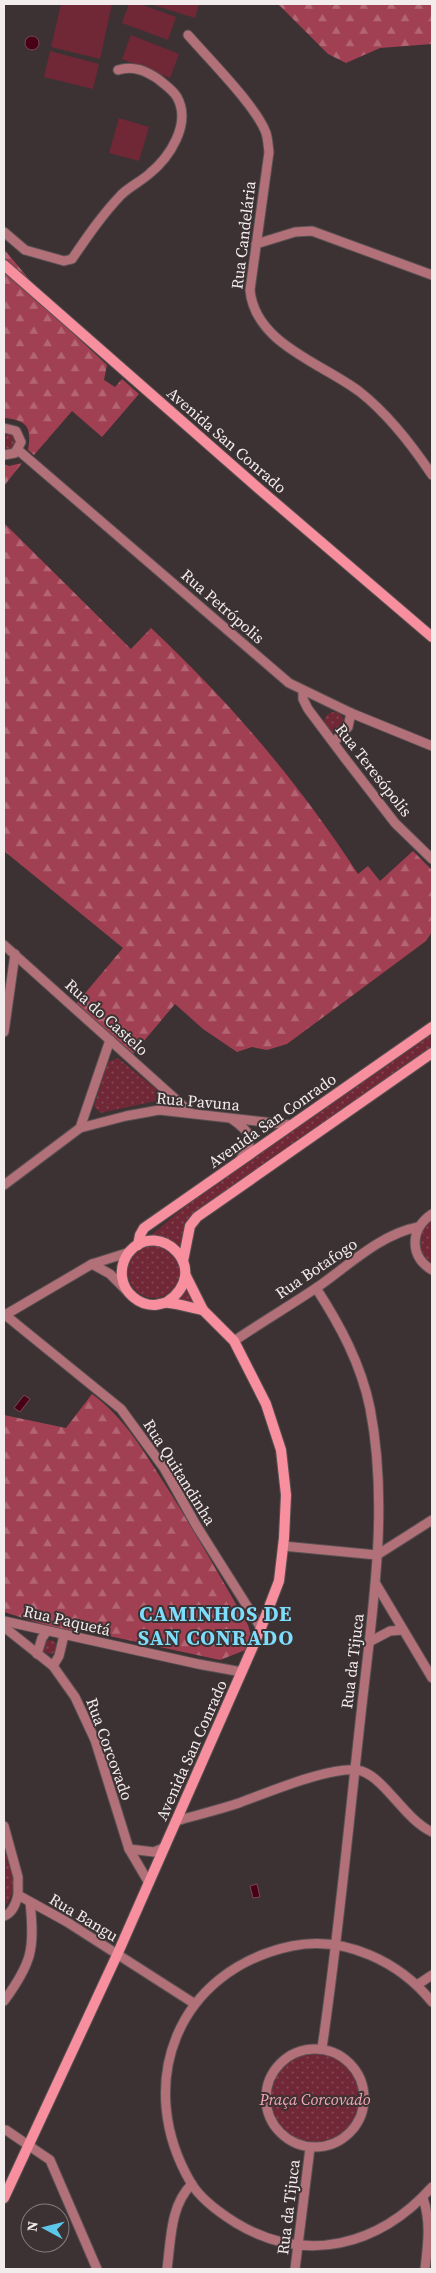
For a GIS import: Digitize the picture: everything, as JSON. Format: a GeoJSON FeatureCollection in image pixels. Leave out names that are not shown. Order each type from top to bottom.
{"type":"FeatureCollection","features":[{"type":"Feature","properties":{"kind":"street","name":"Rua Candelária"},"geometry":{"type":"LineString","coordinates":[[188,35],[256,114],[266,132],[269,152],[250,290],[251,304],[260,322],[268,332],[295,351],[360,392],[388,417],[432,475]]}},
{"type":"Feature","properties":{"kind":"street"},"geometry":{"type":"LineString","coordinates":[[4,232],[25,250],[64,261],[72,259],[98,220],[122,194],[150,174],[165,158],[179,133],[182,112],[177,97],[168,86],[149,73],[133,67],[118,70]]}},
{"type":"Feature","properties":{"kind":"street"},"geometry":{"type":"LineString","coordinates":[[256,244],[295,232],[312,231],[432,275]]}},
{"type":"Feature","properties":{"kind":"street","name":"Avenida San Conrado"},"geometry":{"type":"LineString","coordinates":[[4,265],[258,488],[432,637]]}},
{"type":"Feature","properties":{"kind":"street"},"geometry":{"type":"LineString","coordinates":[[4,428],[12,429],[19,434],[21,442],[18,450],[11,455],[4,455]]}},
{"type":"Feature","properties":{"kind":"street","name":"Rua Petrópolis"},"geometry":{"type":"LineString","coordinates":[[18,450],[289,683],[303,692],[432,746]]}},
{"type":"Feature","properties":{"kind":"street","name":"Rua Teresópolis"},"geometry":{"type":"LineString","coordinates":[[303,692],[303,699],[308,709],[395,822],[432,859]]}},
{"type":"Feature","properties":{"kind":"street"},"geometry":{"type":"LineString","coordinates":[[334,742],[348,727],[351,713]]}},
{"type":"Feature","properties":{"kind":"street","name":"Rua do Castelo"},"geometry":{"type":"LineString","coordinates":[[4,945],[190,1112]]}},
{"type":"Feature","properties":{"kind":"street"},"geometry":{"type":"LineString","coordinates":[[4,1032],[15,954]]}},
{"type":"Feature","properties":{"kind":"street","name":"Avenida San Conrado"},"geometry":{"type":"LineString","coordinates":[[134,1248],[144,1228],[432,1028]]}},
{"type":"Feature","properties":{"kind":"street"},"geometry":{"type":"LineString","coordinates":[[80,1128],[110,1040]]}},
{"type":"Feature","properties":{"kind":"street"},"geometry":{"type":"LineString","coordinates":[[183,1260],[190,1226],[197,1217],[432,1052]]}},
{"type":"Feature","properties":{"kind":"street","name":"Rua Pavuna"},"geometry":{"type":"LineString","coordinates":[[4,1185],[80,1128],[159,1110],[190,1112],[291,1125]]}},
{"type":"Feature","properties":{"kind":"street"},"geometry":{"type":"LineString","coordinates":[[230,1118],[246,1129],[250,1137],[249,1146],[240,1160]]}},
{"type":"Feature","properties":{"kind":"street"},"geometry":{"type":"LineString","coordinates":[[432,1214],[418,1227],[415,1237],[415,1248],[418,1258],[432,1270]]}},
{"type":"Feature","properties":{"kind":"street","name":"Rua Botafogo"},"geometry":{"type":"LineString","coordinates":[[234,1341],[316,1288],[384,1240],[403,1230],[418,1227]]}},
{"type":"Feature","properties":{"kind":"street"},"geometry":{"type":"LineString","coordinates":[[4,1314],[92,1264],[148,1241],[169,1245],[178,1251],[183,1260],[186,1276],[179,1292],[167,1302],[156,1305],[145,1304],[135,1299],[110,1274],[92,1264]]}},
{"type":"Feature","properties":{"kind":"street"},"geometry":{"type":"LineString","coordinates":[[127,1291],[122,1271],[124,1261],[134,1248]]}},
{"type":"Feature","properties":{"kind":"street","name":"Avenida San Conrado"},"geometry":{"type":"LineString","coordinates":[[4,2198],[165,1847],[261,1628],[278,1581],[283,1546],[286,1495],[281,1450],[266,1404],[234,1341],[203,1310],[186,1276]]}},
{"type":"Feature","properties":{"kind":"street","name":"Rua da Tijuca"},"geometry":{"type":"LineString","coordinates":[[316,1288],[348,1342],[362,1374],[370,1408],[377,1484],[378,1555],[337,1946],[322,2048]]}},
{"type":"Feature","properties":{"kind":"street"},"geometry":{"type":"LineString","coordinates":[[167,1302],[203,1310]]}},
{"type":"Feature","properties":{"kind":"street","name":"Rua Quitandinha"},"geometry":{"type":"LineString","coordinates":[[4,1314],[121,1409],[164,1468],[196,1525],[261,1628]]}},
{"type":"Feature","properties":{"kind":"street"},"geometry":{"type":"LineString","coordinates":[[283,1546],[378,1555],[432,1520]]}},
{"type":"Feature","properties":{"kind":"street"},"geometry":{"type":"LineString","coordinates":[[376,1584],[432,1678]]}},
{"type":"Feature","properties":{"kind":"street","name":"Rua Paquetá"},"geometry":{"type":"LineString","coordinates":[[4,1621],[242,1672]]}},
{"type":"Feature","properties":{"kind":"street","name":"Rua Paquetá"},"geometry":{"type":"LineString","coordinates":[[4,1627],[53,1666]]}},
{"type":"Feature","properties":{"kind":"street"},"geometry":{"type":"LineString","coordinates":[[369,1642],[390,1631],[403,1630]]}},
{"type":"Feature","properties":{"kind":"street"},"geometry":{"type":"LineString","coordinates":[[37,1654],[42,1638],[47,1631]]}},
{"type":"Feature","properties":{"kind":"street"},"geometry":{"type":"LineString","coordinates":[[53,1666],[59,1656],[64,1635]]}},
{"type":"Feature","properties":{"kind":"street","name":"Rua Corcovado"},"geometry":{"type":"LineString","coordinates":[[53,1666],[63,1678],[85,1717],[129,1848],[149,1883]]}},
{"type":"Feature","properties":{"kind":"street"},"geometry":{"type":"LineString","coordinates":[[176,1821],[238,1803],[302,1779],[355,1769],[374,1778],[404,1811],[432,1832]]}},
{"type":"Feature","properties":{"kind":"street"},"geometry":{"type":"LineString","coordinates":[[4,1826],[18,1877],[18,1895],[15,1905],[4,1916]]}},
{"type":"Feature","properties":{"kind":"street"},"geometry":{"type":"LineString","coordinates":[[129,1848],[154,1852],[165,1847]]}},
{"type":"Feature","properties":{"kind":"street","name":"Rua Bangu"},"geometry":{"type":"LineString","coordinates":[[18,1895],[194,2004]]}},
{"type":"Feature","properties":{"kind":"street"},"geometry":{"type":"LineString","coordinates":[[4,2001],[28,1965],[34,1936],[30,1902]]}},
{"type":"Feature","properties":{"kind":"street"},"geometry":{"type":"LineString","coordinates":[[432,2002],[417,1985],[397,1969],[376,1957],[337,1946],[299,1945],[270,1951],[244,1961],[218,1979],[194,2004],[178,2032],[167,2066],[164,2100],[173,2146],[192,2184],[225,2216],[250,2231],[282,2242],[327,2245],[354,2240],[383,2229],[412,2209],[432,2188]]}},
{"type":"Feature","properties":{"kind":"street"},"geometry":{"type":"LineString","coordinates":[[417,1985],[432,1975]]}},
{"type":"Feature","properties":{"kind":"street","name":"Rua da Tijuca"},"geometry":{"type":"LineString","coordinates":[[306,2048],[322,2048],[338,2053],[351,2063],[360,2077],[364,2093],[363,2110],[356,2125],[345,2137],[330,2145],[310,2148],[284,2137],[273,2124],[266,2110],[265,2093],[269,2078],[278,2064],[290,2054],[306,2048]]}},
{"type":"Feature","properties":{"kind":"street"},"geometry":{"type":"LineString","coordinates":[[4,2130],[29,2144],[50,2160],[97,2269]]}},
{"type":"Feature","properties":{"kind":"street","name":"Rua da Tijuca"},"geometry":{"type":"LineString","coordinates":[[295,2269],[310,2148]]}},
{"type":"Feature","properties":{"kind":"street"},"geometry":{"type":"LineString","coordinates":[[167,2269],[174,2218],[182,2194],[192,2184]]}},
{"type":"Feature","properties":{"kind":"street"},"geometry":{"type":"LineString","coordinates":[[423,2198],[428,2213],[429,2238],[425,2269]]}},
{"type":"Feature","properties":{"kind":"green space"},"geometry":{"type":"Polygon","coordinates":[[[61,4],[112,4],[100,59],[51,47],[61,4]]]}},
{"type":"Feature","properties":{"kind":"green space"},"geometry":{"type":"Polygon","coordinates":[[[129,4],[140,4],[176,17],[168,40],[122,23],[129,4]]]}},
{"type":"Feature","properties":{"kind":"green space"},"geometry":{"type":"Polygon","coordinates":[[[150,4],[199,4],[195,18],[150,4]]]}},
{"type":"Feature","properties":{"kind":"green space"},"geometry":{"type":"Polygon","coordinates":[[[278,4],[432,4],[432,44],[380,48],[346,63],[328,54],[278,4]]]}},
{"type":"Feature","properties":{"kind":"green space"},"geometry":{"type":"Polygon","coordinates":[[[131,35],[179,54],[170,78],[122,59],[131,35]]]}},
{"type":"Feature","properties":{"kind":"green space"},"geometry":{"type":"Polygon","coordinates":[[[50,51],[99,64],[93,89],[44,77],[50,51]]]}},
{"type":"Feature","properties":{"kind":"green space"},"geometry":{"type":"Polygon","coordinates":[[[119,118],[149,127],[139,161],[109,153],[119,118]]]}},
{"type":"Feature","properties":{"kind":"green space"},"geometry":{"type":"Polygon","coordinates":[[[4,249],[76,336],[107,365],[104,380],[115,387],[122,379],[139,394],[102,437],[72,411],[34,455],[28,450],[29,436],[26,426],[18,421],[4,418],[4,249]]]}},
{"type":"Feature","properties":{"kind":"green space"},"geometry":{"type":"Polygon","coordinates":[[[4,432],[12,433],[17,441],[12,450],[4,451],[4,432]]]}},
{"type":"Feature","properties":{"kind":"green space"},"geometry":{"type":"Polygon","coordinates":[[[22,463],[4,486],[4,464],[9,466],[22,463]]]}},
{"type":"Feature","properties":{"kind":"green space"},"geometry":{"type":"Polygon","coordinates":[[[4,523],[131,649],[151,628],[180,656],[209,685],[262,745],[312,807],[358,874],[368,866],[380,881],[413,851],[432,870],[432,932],[426,941],[287,1044],[267,1050],[252,1047],[237,1052],[203,1029],[175,1004],[133,1054],[76,1004],[123,948],[4,851],[4,523]]]}},
{"type":"Feature","properties":{"kind":"green space"},"geometry":{"type":"Polygon","coordinates":[[[330,712],[338,712],[344,718],[344,726],[338,732],[330,732],[324,726],[324,718],[330,712]]]}},
{"type":"Feature","properties":{"kind":"green space"},"geometry":{"type":"Polygon","coordinates":[[[432,1034],[432,1046],[193,1214],[185,1232],[183,1253],[148,1238],[184,1207],[432,1034]]]}},
{"type":"Feature","properties":{"kind":"green space"},"geometry":{"type":"Polygon","coordinates":[[[118,1058],[157,1090],[156,1101],[100,1113],[94,1106],[108,1062],[118,1058]]]}},
{"type":"Feature","properties":{"kind":"green space"},"geometry":{"type":"Polygon","coordinates":[[[432,1221],[432,1263],[423,1253],[420,1236],[426,1225],[432,1221]]]}},
{"type":"Feature","properties":{"kind":"green space"},"geometry":{"type":"Polygon","coordinates":[[[154,1246],[164,1248],[172,1254],[178,1262],[180,1272],[178,1282],[172,1290],[164,1296],[154,1298],[144,1296],[136,1290],[130,1282],[128,1272],[130,1262],[136,1254],[144,1248],[154,1246]]]}},
{"type":"Feature","properties":{"kind":"green space"},"geometry":{"type":"Polygon","coordinates":[[[189,1286],[198,1306],[175,1301],[189,1286]]]}},
{"type":"Feature","properties":{"kind":"green space"},"geometry":{"type":"Polygon","coordinates":[[[92,1394],[114,1413],[133,1436],[177,1503],[248,1625],[252,1639],[248,1649],[220,1660],[86,1631],[61,1630],[4,1612],[4,1415],[66,1428],[92,1394]]]}},
{"type":"Feature","properties":{"kind":"green space"},"geometry":{"type":"Polygon","coordinates":[[[47,1640],[53,1640],[57,1647],[53,1654],[47,1654],[43,1650],[43,1644],[47,1640]]]}},
{"type":"Feature","properties":{"kind":"green space"},"geometry":{"type":"Polygon","coordinates":[[[4,1846],[13,1878],[13,1885],[12,1893],[4,1908],[4,1846]]]}},
{"type":"Feature","properties":{"kind":"green space","name":"Praça Corcovado"},"geometry":{"type":"Polygon","coordinates":[[[315,2053],[332,2057],[347,2067],[357,2082],[361,2099],[357,2116],[347,2131],[332,2141],[315,2145],[298,2141],[283,2131],[273,2116],[269,2099],[273,2082],[283,2067],[298,2057],[315,2053]]]}},
{"type":"Feature","properties":{"kind":"shaded area"},"geometry":{"type":"Polygon","coordinates":[[[29,36],[35,36],[39,43],[35,50],[29,50],[25,46],[25,40],[29,36]]]}},
{"type":"Feature","properties":{"kind":"shaded area"},"geometry":{"type":"Polygon","coordinates":[[[24,1395],[30,1399],[20,1412],[14,1408],[24,1395]]]}},
{"type":"Feature","properties":{"kind":"shaded area"},"geometry":{"type":"Polygon","coordinates":[[[257,1884],[260,1897],[253,1898],[250,1886],[257,1884]]]}},
{"type":"Feature","properties":{"kind":"district","name":"CAMINHOS DE SAN CONRADO"},"geometry":{"type":"Point","coordinates":[216,1625]}}]}
